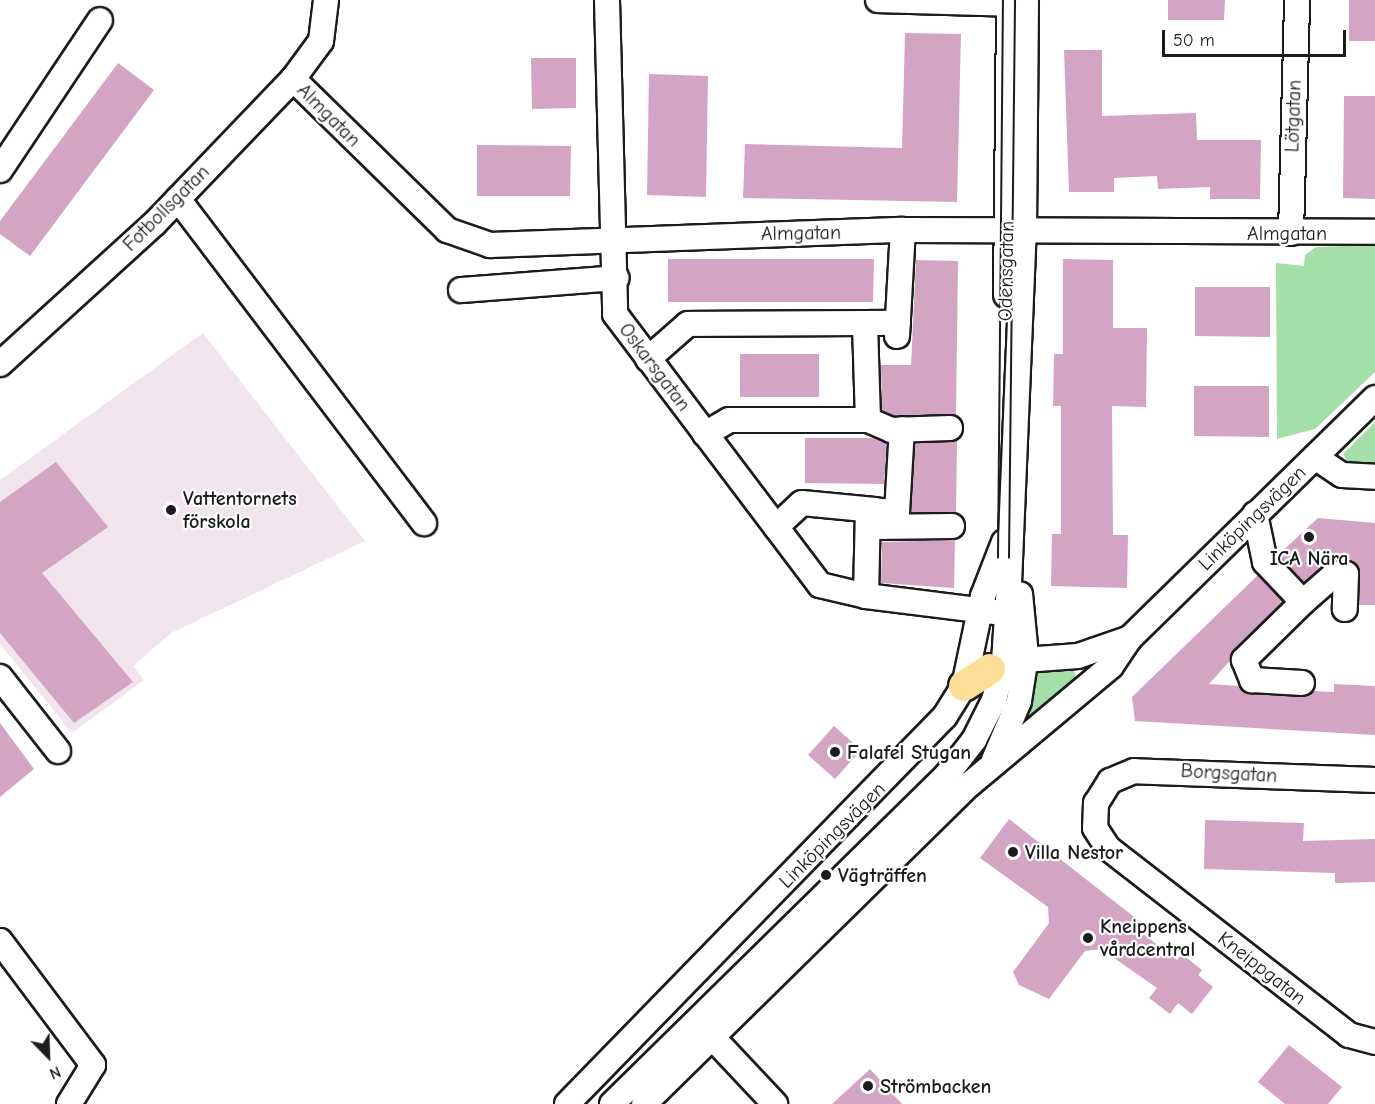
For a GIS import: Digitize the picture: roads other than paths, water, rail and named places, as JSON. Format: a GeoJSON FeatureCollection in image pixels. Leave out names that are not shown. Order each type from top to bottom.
{"type":"FeatureCollection","features":[{"type":"Feature","properties":{"kind":"main road","name":"Linköpingsvägen"},"geometry":{"type":"LineString","coordinates":[[964,686],[1007,662]]}},
{"type":"Feature","properties":{"kind":"street","name":"Fotbollsgatan"},"geometry":{"type":"LineString","coordinates":[[0,364],[178,199],[292,79],[321,42],[326,0]]}},
{"type":"Feature","properties":{"kind":"street","name":"Oskarsgatan"},"geometry":{"type":"LineString","coordinates":[[607,0],[612,238],[616,278],[615,314],[820,585],[866,596]]}},
{"type":"Feature","properties":{"kind":"street"},"geometry":{"type":"LineString","coordinates":[[878,0],[1018,2]]}},
{"type":"Feature","properties":{"kind":"street","name":"Lötgatan"},"geometry":{"type":"LineString","coordinates":[[1291,233],[1297,0]]}},
{"type":"Feature","properties":{"kind":"street","name":"Odensgatan"},"geometry":{"type":"LineString","coordinates":[[964,686],[988,612],[1004,552],[1015,231],[1018,2]]}},
{"type":"Feature","properties":{"kind":"street"},"geometry":{"type":"LineString","coordinates":[[0,170],[100,20]]}},
{"type":"Feature","properties":{"kind":"street","name":"Almgatan"},"geometry":{"type":"LineString","coordinates":[[292,79],[416,201],[463,239],[490,245],[612,238],[903,230],[1375,232]]}},
{"type":"Feature","properties":{"kind":"street"},"geometry":{"type":"LineString","coordinates":[[178,199],[424,523]]}},
{"type":"Feature","properties":{"kind":"street"},"geometry":{"type":"LineString","coordinates":[[648,359],[688,324],[865,323],[898,329],[903,230]]}},
{"type":"Feature","properties":{"kind":"street"},"geometry":{"type":"LineString","coordinates":[[461,290],[616,278]]}},
{"type":"Feature","properties":{"kind":"street"},"geometry":{"type":"LineString","coordinates":[[865,323],[867,420]]}},
{"type":"Feature","properties":{"kind":"street","name":"Linköpingsvägen"},"geometry":{"type":"LineString","coordinates":[[644,1104],[991,765],[1042,726],[1111,666],[1130,638],[1375,398]]}},
{"type":"Feature","properties":{"kind":"street"},"geometry":{"type":"LineString","coordinates":[[705,434],[729,420],[867,420],[902,429],[950,428]]}},
{"type":"Feature","properties":{"kind":"street"},"geometry":{"type":"LineString","coordinates":[[872,519],[897,512],[902,429]]}},
{"type":"Feature","properties":{"kind":"street"},"geometry":{"type":"LineString","coordinates":[[1315,457],[1342,475],[1375,477]]}},
{"type":"Feature","properties":{"kind":"street"},"geometry":{"type":"LineString","coordinates":[[776,527],[802,503],[872,519],[952,526]]}},
{"type":"Feature","properties":{"kind":"street"},"geometry":{"type":"LineString","coordinates":[[1255,514],[1265,562],[1303,602]]}},
{"type":"Feature","properties":{"kind":"street"},"geometry":{"type":"LineString","coordinates":[[612,1104],[962,758],[990,710],[1007,662],[988,612],[866,596],[872,519]]}},
{"type":"Feature","properties":{"kind":"street","name":"Odensgatan"},"geometry":{"type":"LineString","coordinates":[[991,765],[1005,741],[1007,662],[1021,597],[1004,552]]}},
{"type":"Feature","properties":{"kind":"street"},"geometry":{"type":"LineString","coordinates":[[1302,683],[1252,680],[1244,660],[1335,574],[1346,574],[1345,609]]}},
{"type":"Feature","properties":{"kind":"street","name":"Linköpingsvägen"},"geometry":{"type":"LineString","coordinates":[[1007,662],[1078,656],[1130,638]]}},
{"type":"Feature","properties":{"kind":"street"},"geometry":{"type":"LineString","coordinates":[[597,1104],[942,757],[1007,662]]}},
{"type":"Feature","properties":{"kind":"street"},"geometry":{"type":"LineString","coordinates":[[0,677],[58,751]]}},
{"type":"Feature","properties":{"kind":"street","name":"Linköpingsvägen"},"geometry":{"type":"LineString","coordinates":[[567,1104],[926,741],[964,686]]}},
{"type":"Feature","properties":{"kind":"street"},"geometry":{"type":"LineString","coordinates":[[962,758],[1042,726]]}},
{"type":"Feature","properties":{"kind":"street","name":"Borgsgatan"},"geometry":{"type":"LineString","coordinates":[[1096,802],[1110,781],[1134,771],[1375,780]]}},
{"type":"Feature","properties":{"kind":"street","name":"Kneippgatan"},"geometry":{"type":"LineString","coordinates":[[1096,802],[1095,828],[1108,848],[1349,1035],[1375,1042]]}},
{"type":"Feature","properties":{"kind":"street"},"geometry":{"type":"LineString","coordinates":[[0,941],[93,1065],[69,1104]]}},
{"type":"Feature","properties":{"kind":"street"},"geometry":{"type":"LineString","coordinates":[[713,1038],[776,1104]]}},
{"type":"Feature","properties":{"kind":"tram line"},"geometry":{"type":"LineString","coordinates":[[998,558],[1003,0]]}},
{"type":"Feature","properties":{"kind":"tram line"},"geometry":{"type":"LineString","coordinates":[[1009,558],[1015,0]]}},
{"type":"Feature","properties":{"kind":"place","name":"Vattentornets förskola"},"geometry":{"type":"Point","coordinates":[171,510]}},
{"type":"Feature","properties":{"kind":"place","name":"ICA Nära"},"geometry":{"type":"Point","coordinates":[1309,537]}},
{"type":"Feature","properties":{"kind":"place","name":"Falafel Stugan"},"geometry":{"type":"Point","coordinates":[835,752]}},
{"type":"Feature","properties":{"kind":"place","name":"Villa Nestor"},"geometry":{"type":"Point","coordinates":[1013,852]}},
{"type":"Feature","properties":{"kind":"place","name":"Vägträffen"},"geometry":{"type":"Point","coordinates":[826,875]}},
{"type":"Feature","properties":{"kind":"place","name":"Kneippens vårdcentral"},"geometry":{"type":"Point","coordinates":[1088,938]}},
{"type":"Feature","properties":{"kind":"place","name":"Strömbacken"},"geometry":{"type":"Point","coordinates":[868,1086]}}]}
